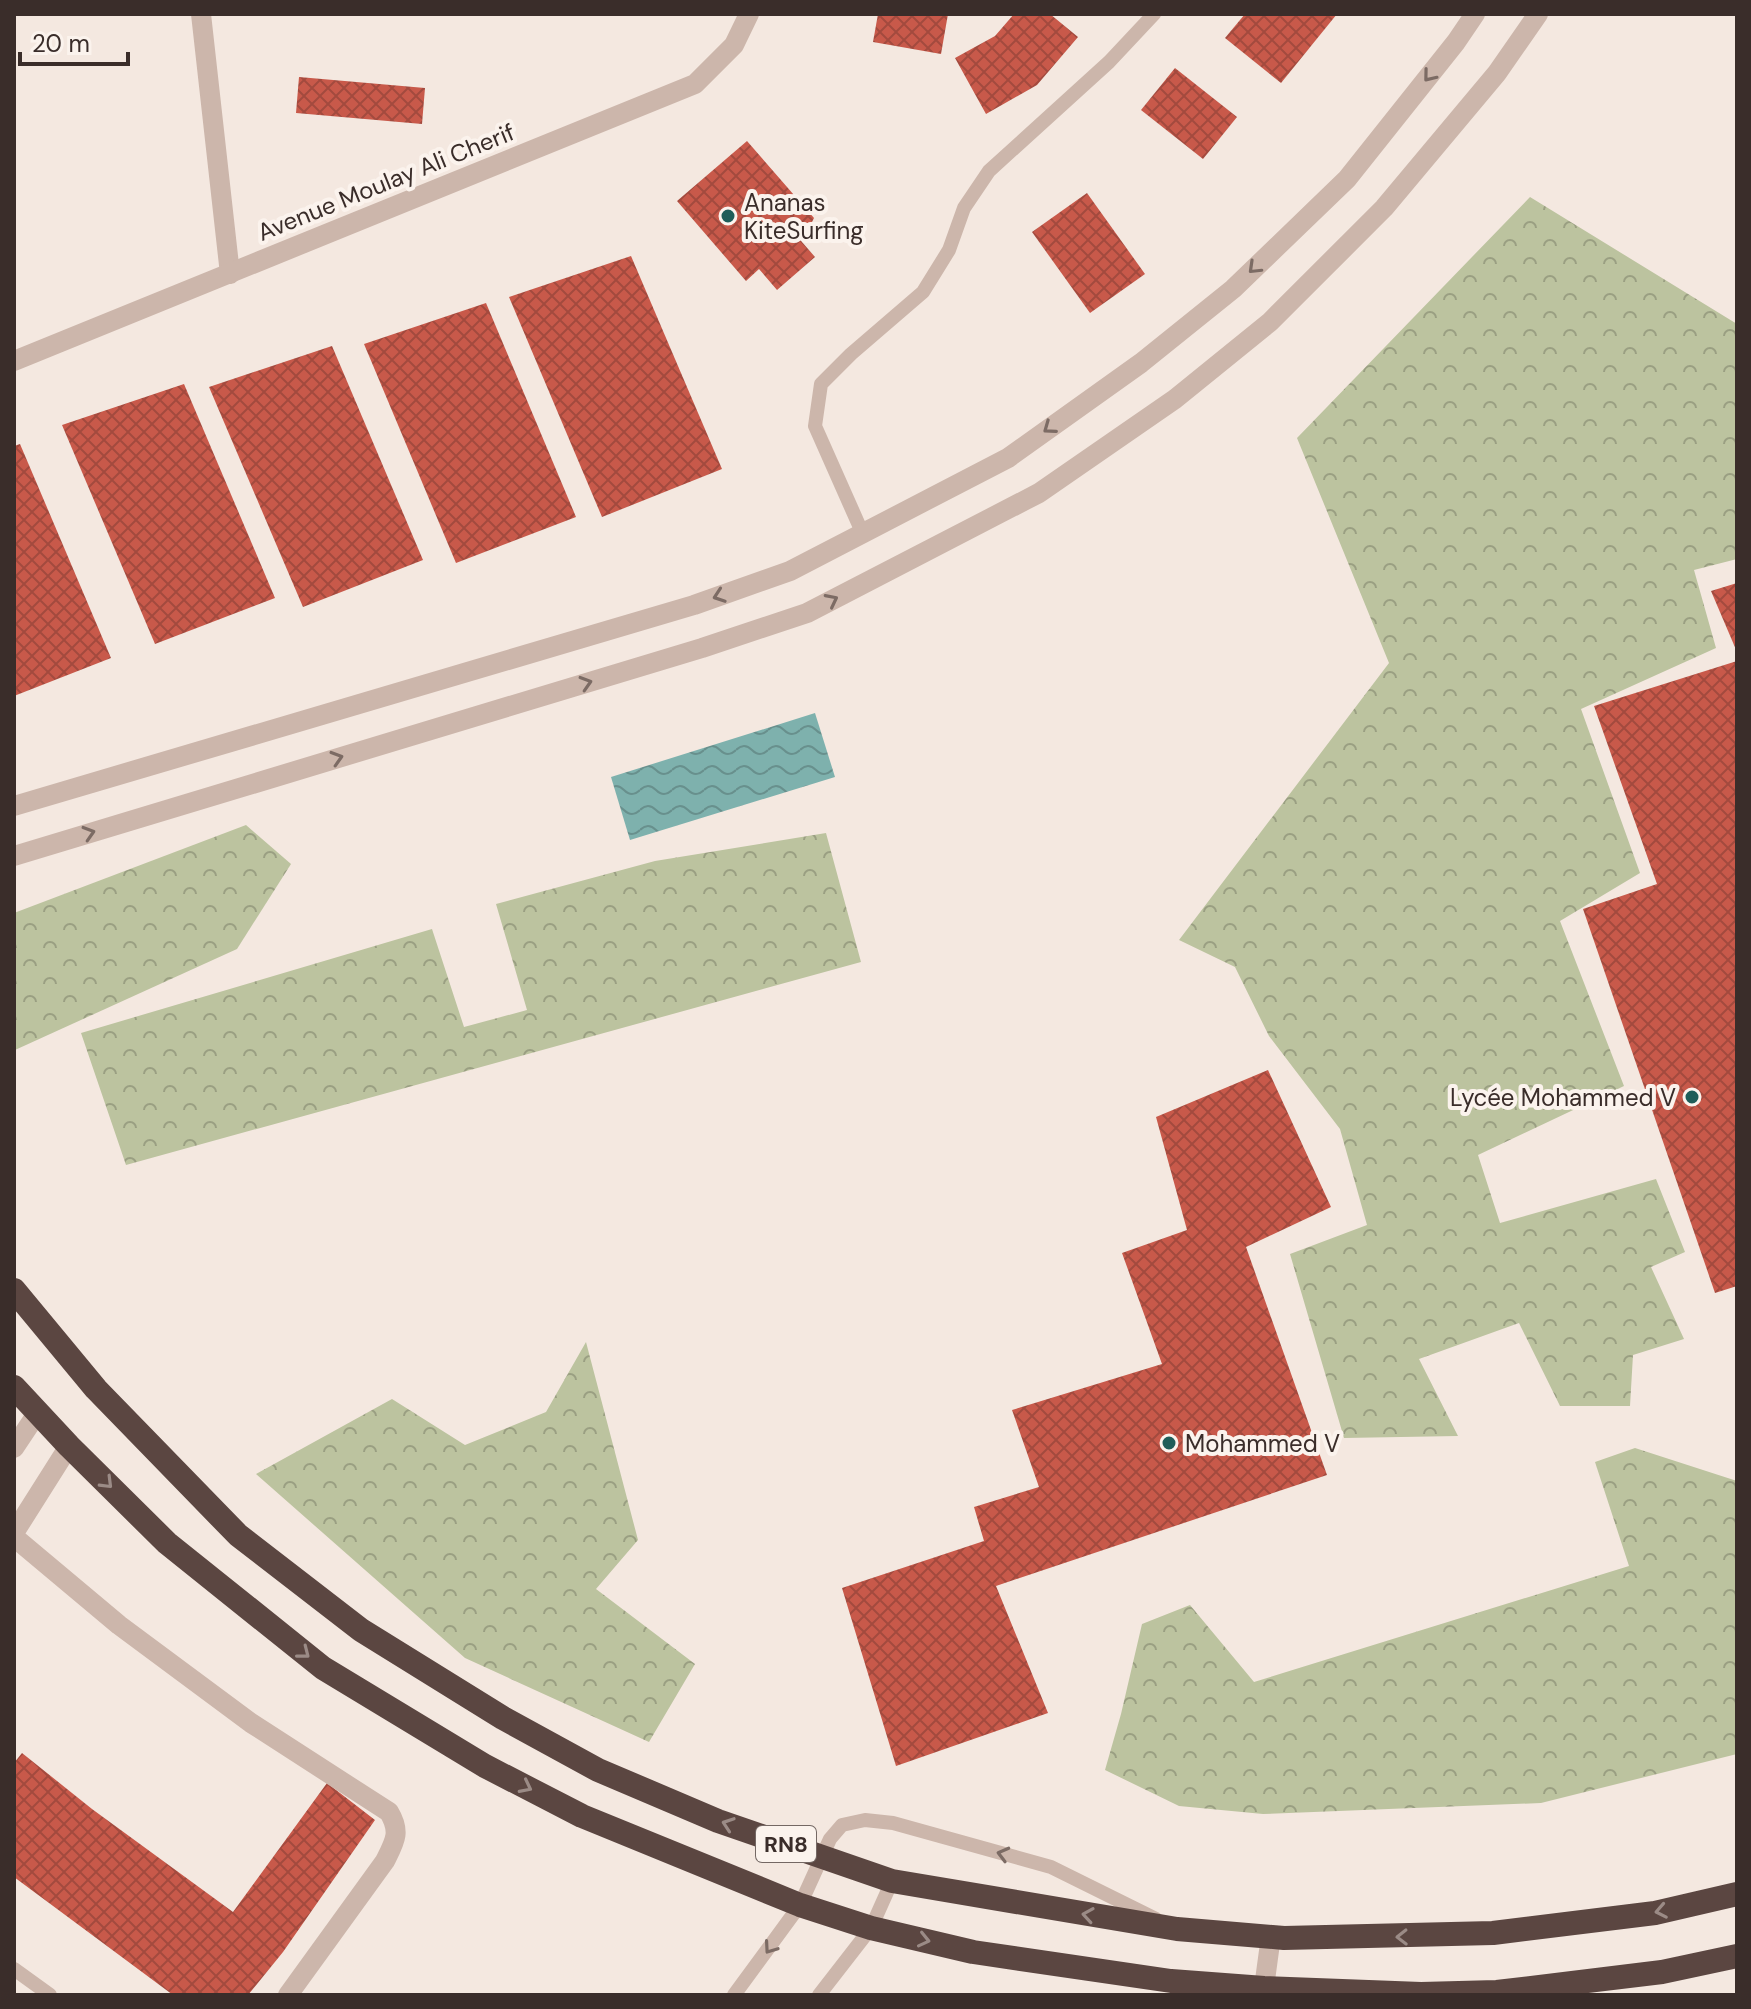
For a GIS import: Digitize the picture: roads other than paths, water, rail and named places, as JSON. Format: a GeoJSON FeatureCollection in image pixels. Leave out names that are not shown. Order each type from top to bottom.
{"type":"FeatureCollection","features":[{"type":"Feature","properties":{"kind":"highway","name":"RN8"},"geometry":{"type":"LineString","coordinates":[[14,1290],[96,1389],[238,1535],[361,1630],[503,1718],[598,1770],[718,1821],[892,1881],[1177,1929],[1271,1936],[1422,1937],[1493,1933],[1655,1913],[1737,1894]]}},
{"type":"Feature","properties":{"kind":"highway","name":"RN8"},"geometry":{"type":"LineString","coordinates":[[14,1387],[167,1543],[323,1668],[485,1766],[582,1816],[800,1905],[871,1928],[973,1952],[1093,1971],[1263,1991],[1497,1992],[1662,1972],[1737,1956]]}},
{"type":"Feature","properties":{"kind":"street"},"geometry":{"type":"LineString","coordinates":[[201,14],[230,274]]}},
{"type":"Feature","properties":{"kind":"street","name":"Avenue Moulay Ali Cherif"},"geometry":{"type":"LineString","coordinates":[[14,361],[695,84],[734,45],[749,14]]}},
{"type":"Feature","properties":{"kind":"street"},"geometry":{"type":"LineString","coordinates":[[14,806],[694,605],[790,571],[1008,458],[1141,363],[1233,289],[1347,179],[1475,14]]}},
{"type":"Feature","properties":{"kind":"street"},"geometry":{"type":"LineString","coordinates":[[14,856],[702,648],[807,613],[1039,493],[1175,399],[1270,322],[1384,208],[1497,73],[1538,14]]}},
{"type":"Feature","properties":{"kind":"street"},"geometry":{"type":"LineString","coordinates":[[14,1448],[38,1412]]}},
{"type":"Feature","properties":{"kind":"street"},"geometry":{"type":"LineString","coordinates":[[69,1446],[14,1535],[119,1625],[251,1723],[389,1812],[397,1824],[395,1842],[390,1852],[288,1995]]}},
{"type":"Feature","properties":{"kind":"street"},"geometry":{"type":"LineString","coordinates":[[1263,1991],[1271,1936]]}},
{"type":"Feature","properties":{"kind":"lane"},"geometry":{"type":"LineString","coordinates":[[862,532],[815,426],[821,384],[923,292],[949,250],[964,208],[989,171],[1109,62],[1154,14]]}},
{"type":"Feature","properties":{"kind":"lane"},"geometry":{"type":"LineString","coordinates":[[734,1995],[800,1905],[830,1839],[842,1825],[865,1820],[893,1823],[1051,1867],[1177,1929]]}},
{"type":"Feature","properties":{"kind":"lane"},"geometry":{"type":"LineString","coordinates":[[819,1995],[871,1928],[892,1881]]}},
{"type":"Feature","properties":{"kind":"lane"},"geometry":{"type":"LineString","coordinates":[[14,1969],[50,1995]]}},
{"type":"Feature","properties":{"kind":"water"},"geometry":{"type":"Polygon","coordinates":[[[815,713],[835,777],[630,840],[611,777],[815,713]]]}},
{"type":"Feature","properties":{"kind":"place","name":"Ananas KiteSurfing"},"geometry":{"type":"Point","coordinates":[728,216]}},
{"type":"Feature","properties":{"kind":"place","name":"Lycée Mohammed V"},"geometry":{"type":"Point","coordinates":[1692,1097]}},
{"type":"Feature","properties":{"kind":"place","name":"Mohammed V"},"geometry":{"type":"Point","coordinates":[1169,1443]}}]}
